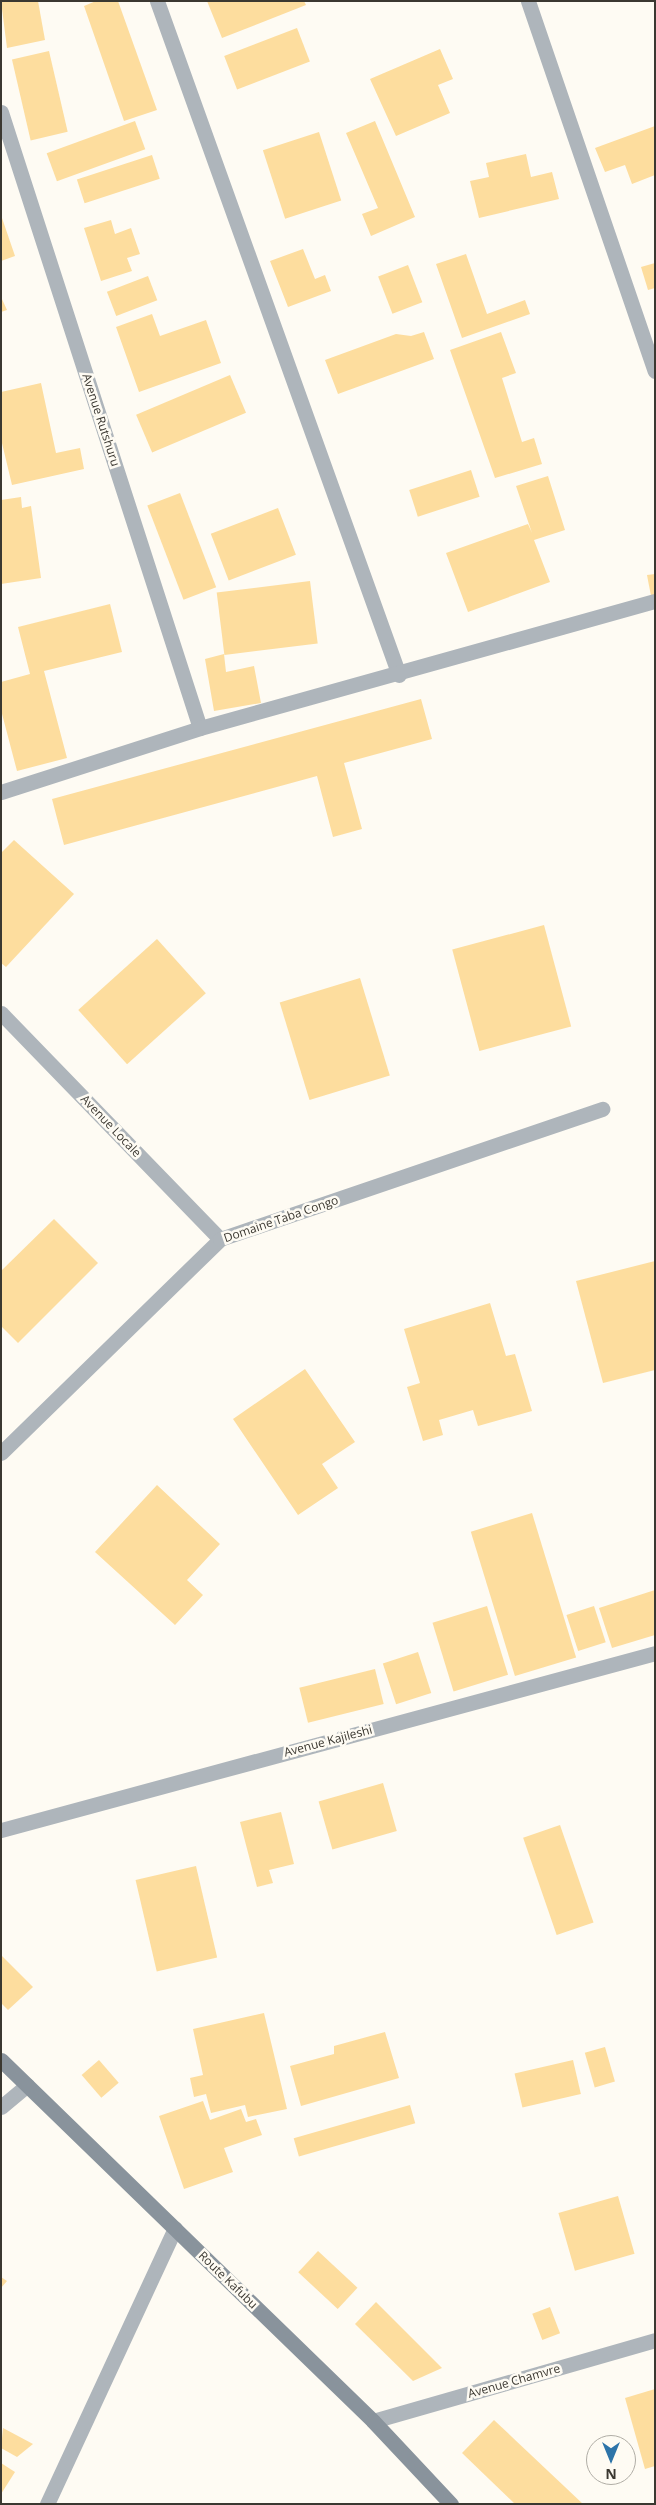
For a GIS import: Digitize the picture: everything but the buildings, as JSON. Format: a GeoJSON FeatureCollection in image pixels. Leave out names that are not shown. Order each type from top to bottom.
{"type":"FeatureCollection","features":[{"type":"Feature","properties":{"kind":"main road","name":"Route Kafubu"},"geometry":{"type":"LineString","coordinates":[[1,2060],[373,2421],[451,2504]]}},
{"type":"Feature","properties":{"kind":"street"},"geometry":{"type":"LineString","coordinates":[[157,1],[399,676]]}},
{"type":"Feature","properties":{"kind":"street"},"geometry":{"type":"LineString","coordinates":[[528,1],[655,371]]}},
{"type":"Feature","properties":{"kind":"street","name":"Avenue Rutshuru"},"geometry":{"type":"LineString","coordinates":[[1,112],[200,728]]}},
{"type":"Feature","properties":{"kind":"street"},"geometry":{"type":"LineString","coordinates":[[1,792],[200,728],[399,676],[655,601]]}},
{"type":"Feature","properties":{"kind":"street","name":"Avenue Locale"},"geometry":{"type":"LineString","coordinates":[[1,1013],[220,1239]]}},
{"type":"Feature","properties":{"kind":"street","name":"Domaine Taba Congo"},"geometry":{"type":"LineString","coordinates":[[1,1453],[220,1239],[602,1109]]}},
{"type":"Feature","properties":{"kind":"street","name":"Avenue Kajileshi"},"geometry":{"type":"LineString","coordinates":[[1,1830],[655,1653]]}},
{"type":"Feature","properties":{"kind":"street"},"geometry":{"type":"LineString","coordinates":[[1,2107],[27,2085]]}},
{"type":"Feature","properties":{"kind":"street"},"geometry":{"type":"LineString","coordinates":[[47,2504],[175,2228]]}},
{"type":"Feature","properties":{"kind":"street","name":"Avenue Chamvre"},"geometry":{"type":"LineString","coordinates":[[373,2421],[655,2340]]}}]}
